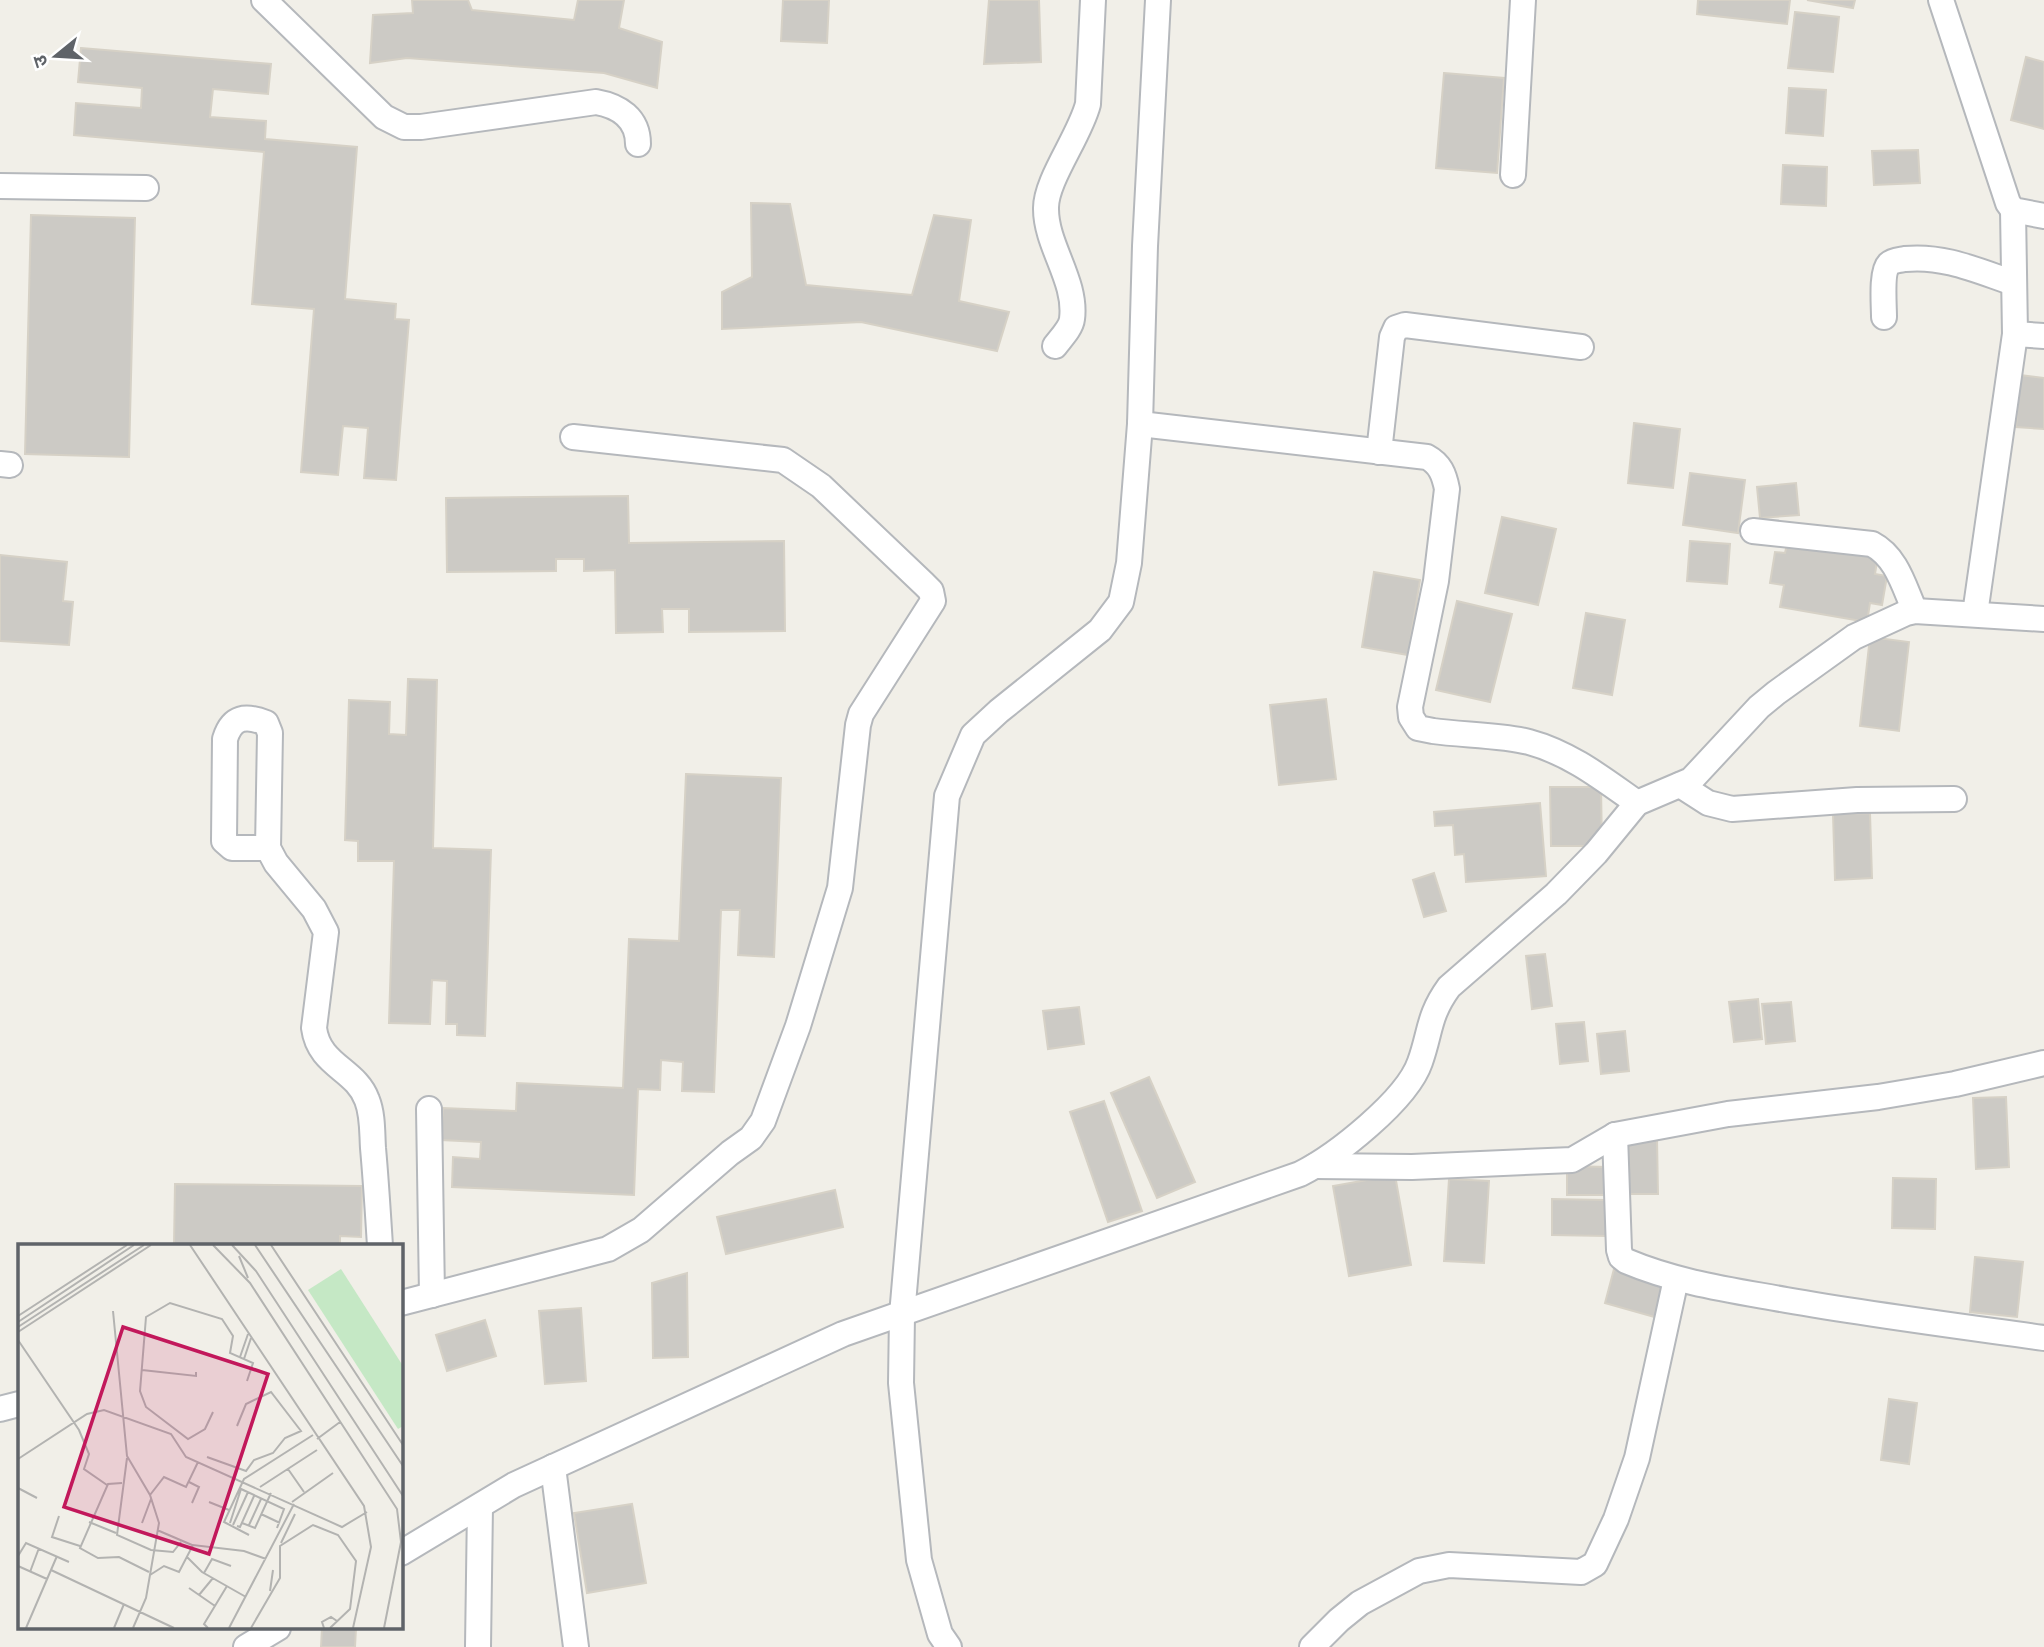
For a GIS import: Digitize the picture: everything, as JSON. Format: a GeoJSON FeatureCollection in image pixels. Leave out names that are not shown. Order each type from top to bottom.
{"type":"FeatureCollection","features":[{"type":"Feature","properties":{"kind":"street"},"geometry":{"type":"LineString","coordinates":[[264,0],[384,117],[404,127],[421,127],[596,102],[610,105],[631,118],[638,132],[638,144]]}},
{"type":"Feature","properties":{"kind":"street"},"geometry":{"type":"LineString","coordinates":[[1055,346],[1072,321],[1071,300],[1046,208],[1049,190],[1084,121],[1088,104],[1093,0]]}},
{"type":"Feature","properties":{"kind":"street"},"geometry":{"type":"LineString","coordinates":[[949,1647],[940,1634],[919,1560],[901,1383],[902,1315],[947,796],[973,735],[1100,630],[1121,602],[1129,564],[1140,424],[1144,246],[1158,0]]}},
{"type":"Feature","properties":{"kind":"street"},"geometry":{"type":"LineString","coordinates":[[1513,176],[1523,0]]}},
{"type":"Feature","properties":{"kind":"street"},"geometry":{"type":"LineString","coordinates":[[1941,0],[2008,203],[2013,210],[2015,334],[1975,614]]}},
{"type":"Feature","properties":{"kind":"street"},"geometry":{"type":"LineString","coordinates":[[0,186],[146,188]]}},
{"type":"Feature","properties":{"kind":"street"},"geometry":{"type":"LineString","coordinates":[[2013,210],[2044,216]]}},
{"type":"Feature","properties":{"kind":"street"},"geometry":{"type":"LineString","coordinates":[[1884,317],[1885,272],[1890,263],[1897,260],[1923,257],[1945,260],[2014,283]]}},
{"type":"Feature","properties":{"kind":"street"},"geometry":{"type":"LineString","coordinates":[[1380,452],[1392,337],[1396,328],[1405,325],[1581,347]]}},
{"type":"Feature","properties":{"kind":"street"},"geometry":{"type":"LineString","coordinates":[[2015,334],[2044,336]]}},
{"type":"Feature","properties":{"kind":"street"},"geometry":{"type":"LineString","coordinates":[[1140,424],[1427,457],[1436,462],[1444,476],[1447,489],[1436,581],[1410,717],[1418,728],[1433,732],[1528,742],[1560,754],[1587,768],[1637,803]]}},
{"type":"Feature","properties":{"kind":"street"},"geometry":{"type":"LineString","coordinates":[[402,1303],[608,1249],[641,1230],[751,1138],[763,1121],[798,1026],[840,888],[861,714],[933,601],[931,591],[821,486],[783,460],[573,437]]}},
{"type":"Feature","properties":{"kind":"street"},"geometry":{"type":"LineString","coordinates":[[1753,531],[1872,544],[1892,559],[1915,611]]}},
{"type":"Feature","properties":{"kind":"street"},"geometry":{"type":"LineString","coordinates":[[402,1552],[514,1485],[843,1334],[1300,1174],[1315,1166],[1332,1155],[1401,1094],[1420,1063],[1430,1019],[1449,987],[1556,894],[1596,853],[1637,803],[1690,780],[1759,707],[1776,693],[1854,637],[1896,616],[1915,611],[2044,619]]}},
{"type":"Feature","properties":{"kind":"street"},"geometry":{"type":"LineString","coordinates":[[268,848],[232,848],[224,841],[225,739],[229,726],[238,720],[255,719],[267,723],[270,733],[268,848],[276,863],[314,909],[326,932],[314,1028],[316,1042],[326,1057],[356,1083],[367,1099],[380,1244]]}},
{"type":"Feature","properties":{"kind":"street"},"geometry":{"type":"LineString","coordinates":[[1680,785],[1708,803],[1732,809],[1857,800],[1954,799]]}},
{"type":"Feature","properties":{"kind":"street"},"geometry":{"type":"LineString","coordinates":[[1315,1166],[1412,1167],[1560,1161],[1582,1156],[1615,1135],[1728,1114],[1878,1097],[1955,1084],[2044,1063]]}},
{"type":"Feature","properties":{"kind":"street"},"geometry":{"type":"LineString","coordinates":[[429,1109],[432,1295]]}},
{"type":"Feature","properties":{"kind":"street"},"geometry":{"type":"LineString","coordinates":[[1615,1135],[1619,1250],[1626,1261],[1676,1279],[1837,1308],[2044,1338]]}},
{"type":"Feature","properties":{"kind":"street"},"geometry":{"type":"LineString","coordinates":[[1312,1647],[1360,1603],[1419,1571],[1449,1566],[1581,1572],[1595,1564],[1616,1519],[1637,1458],[1676,1279]]}},
{"type":"Feature","properties":{"kind":"street"},"geometry":{"type":"LineString","coordinates":[[0,1409],[18,1404]]}},
{"type":"Feature","properties":{"kind":"street"},"geometry":{"type":"LineString","coordinates":[[553,1467],[576,1647]]}},
{"type":"Feature","properties":{"kind":"street"},"geometry":{"type":"LineString","coordinates":[[478,1647],[480,1506]]}},
{"type":"Feature","properties":{"kind":"street"},"geometry":{"type":"LineString","coordinates":[[246,1647],[275,1630]]}},
{"type":"Feature","properties":{"kind":"building"},"geometry":{"type":"Polygon","coordinates":[[[412,0],[468,0],[472,10],[574,20],[578,0],[624,0],[619,28],[662,42],[657,88],[604,73],[407,58],[370,63],[373,15],[413,13],[412,0]]]}},
{"type":"Feature","properties":{"kind":"building"},"geometry":{"type":"Polygon","coordinates":[[[783,0],[829,0],[827,43],[781,41],[783,0]]]}},
{"type":"Feature","properties":{"kind":"building"},"geometry":{"type":"Polygon","coordinates":[[[989,0],[1039,0],[1041,62],[984,64],[989,0]]]}},
{"type":"Feature","properties":{"kind":"building"},"geometry":{"type":"Polygon","coordinates":[[[1698,0],[1790,0],[1787,24],[1697,14],[1698,0]]]}},
{"type":"Feature","properties":{"kind":"building"},"geometry":{"type":"Polygon","coordinates":[[[1807,0],[1855,0],[1853,8],[1807,0]]]}},
{"type":"Feature","properties":{"kind":"building"},"geometry":{"type":"Polygon","coordinates":[[[1795,12],[1839,17],[1833,72],[1788,68],[1795,12]]]}},
{"type":"Feature","properties":{"kind":"building"},"geometry":{"type":"Polygon","coordinates":[[[81,48],[271,64],[268,94],[213,89],[210,117],[266,121],[265,139],[357,147],[345,299],[396,304],[395,319],[409,320],[396,480],[364,478],[368,428],[343,426],[338,475],[301,472],[314,309],[252,304],[264,152],[74,135],[76,103],[141,108],[142,88],[78,82],[81,48]]]}},
{"type":"Feature","properties":{"kind":"building"},"geometry":{"type":"Polygon","coordinates":[[[2026,57],[2044,62],[2044,129],[2011,120],[2026,57]]]}},
{"type":"Feature","properties":{"kind":"building"},"geometry":{"type":"Polygon","coordinates":[[[1444,73],[1504,78],[1497,173],[1436,168],[1444,73]]]}},
{"type":"Feature","properties":{"kind":"building"},"geometry":{"type":"Polygon","coordinates":[[[1789,88],[1826,90],[1823,136],[1786,133],[1789,88]]]}},
{"type":"Feature","properties":{"kind":"building"},"geometry":{"type":"Polygon","coordinates":[[[1918,150],[1920,183],[1874,185],[1872,151],[1918,150]]]}},
{"type":"Feature","properties":{"kind":"building"},"geometry":{"type":"Polygon","coordinates":[[[1783,165],[1827,167],[1826,206],[1781,204],[1783,165]]]}},
{"type":"Feature","properties":{"kind":"building"},"geometry":{"type":"Polygon","coordinates":[[[751,203],[790,204],[806,285],[912,295],[934,215],[971,220],[959,301],[1009,312],[997,351],[861,322],[722,329],[722,292],[752,277],[751,203]]]}},
{"type":"Feature","properties":{"kind":"building"},"geometry":{"type":"Polygon","coordinates":[[[31,215],[135,218],[129,457],[25,454],[31,215]]]}},
{"type":"Feature","properties":{"kind":"building"},"geometry":{"type":"Polygon","coordinates":[[[2020,375],[2044,378],[2044,429],[2016,427],[2020,375]]]}},
{"type":"Feature","properties":{"kind":"building"},"geometry":{"type":"Polygon","coordinates":[[[1634,423],[1680,429],[1673,488],[1628,483],[1634,423]]]}},
{"type":"Feature","properties":{"kind":"building"},"geometry":{"type":"Polygon","coordinates":[[[1690,473],[1745,480],[1738,533],[1683,525],[1690,473]]]}},
{"type":"Feature","properties":{"kind":"building"},"geometry":{"type":"Polygon","coordinates":[[[1796,483],[1799,515],[1760,518],[1757,487],[1796,483]]]}},
{"type":"Feature","properties":{"kind":"building"},"geometry":{"type":"Polygon","coordinates":[[[628,496],[629,543],[784,541],[785,631],[689,632],[689,609],[662,609],[663,632],[616,633],[615,570],[584,571],[584,559],[556,559],[556,571],[447,572],[446,498],[628,496]]]}},
{"type":"Feature","properties":{"kind":"building"},"geometry":{"type":"Polygon","coordinates":[[[1502,517],[1556,529],[1538,605],[1485,593],[1502,517]]]}},
{"type":"Feature","properties":{"kind":"building"},"geometry":{"type":"Polygon","coordinates":[[[1788,540],[1878,555],[1875,574],[1887,576],[1882,605],[1870,603],[1867,622],[1780,607],[1784,585],[1770,583],[1775,552],[1785,553],[1788,540]]]}},
{"type":"Feature","properties":{"kind":"building"},"geometry":{"type":"Polygon","coordinates":[[[1690,541],[1730,544],[1727,584],[1687,581],[1690,541]]]}},
{"type":"Feature","properties":{"kind":"building"},"geometry":{"type":"Polygon","coordinates":[[[0,555],[67,562],[63,601],[73,602],[69,645],[0,641],[0,555]]]}},
{"type":"Feature","properties":{"kind":"building"},"geometry":{"type":"Polygon","coordinates":[[[1374,572],[1420,580],[1408,655],[1362,647],[1374,572]]]}},
{"type":"Feature","properties":{"kind":"building"},"geometry":{"type":"Polygon","coordinates":[[[1457,601],[1512,614],[1490,702],[1436,690],[1457,601]]]}},
{"type":"Feature","properties":{"kind":"building"},"geometry":{"type":"Polygon","coordinates":[[[1586,613],[1625,620],[1612,695],[1573,688],[1586,613]]]}},
{"type":"Feature","properties":{"kind":"building"},"geometry":{"type":"Polygon","coordinates":[[[1870,637],[1909,642],[1899,731],[1860,726],[1870,637]]]}},
{"type":"Feature","properties":{"kind":"building"},"geometry":{"type":"Polygon","coordinates":[[[408,679],[437,680],[433,848],[491,850],[485,1036],[457,1035],[457,1024],[446,1024],[447,981],[432,980],[430,1024],[389,1023],[394,861],[358,861],[358,841],[345,840],[349,700],[390,702],[389,734],[406,735],[408,679]]]}},
{"type":"Feature","properties":{"kind":"building"},"geometry":{"type":"Polygon","coordinates":[[[1326,699],[1336,779],[1279,785],[1270,705],[1326,699]]]}},
{"type":"Feature","properties":{"kind":"building"},"geometry":{"type":"Polygon","coordinates":[[[686,774],[781,778],[774,957],[738,955],[740,910],[721,910],[714,1092],[682,1091],[683,1062],[661,1060],[660,1090],[638,1089],[634,1195],[452,1187],[453,1157],[480,1159],[481,1142],[441,1140],[443,1108],[516,1111],[517,1083],[623,1088],[629,939],[679,941],[686,774]]]}},
{"type":"Feature","properties":{"kind":"building"},"geometry":{"type":"Polygon","coordinates":[[[1550,787],[1601,787],[1602,846],[1551,846],[1550,787]]]}},
{"type":"Feature","properties":{"kind":"building"},"geometry":{"type":"Polygon","coordinates":[[[1540,803],[1546,876],[1466,882],[1464,854],[1455,855],[1453,825],[1435,826],[1434,812],[1540,803]]]}},
{"type":"Feature","properties":{"kind":"building"},"geometry":{"type":"Polygon","coordinates":[[[1870,813],[1872,878],[1835,880],[1833,814],[1870,813]]]}},
{"type":"Feature","properties":{"kind":"building"},"geometry":{"type":"Polygon","coordinates":[[[1434,873],[1446,911],[1424,917],[1413,880],[1434,873]]]}},
{"type":"Feature","properties":{"kind":"building"},"geometry":{"type":"Polygon","coordinates":[[[1545,954],[1552,1006],[1532,1009],[1526,956],[1545,954]]]}},
{"type":"Feature","properties":{"kind":"building"},"geometry":{"type":"Polygon","coordinates":[[[1758,999],[1762,1039],[1734,1042],[1729,1002],[1758,999]]]}},
{"type":"Feature","properties":{"kind":"building"},"geometry":{"type":"Polygon","coordinates":[[[1791,1002],[1795,1041],[1766,1044],[1762,1004],[1791,1002]]]}},
{"type":"Feature","properties":{"kind":"building"},"geometry":{"type":"Polygon","coordinates":[[[1079,1007],[1084,1044],[1048,1049],[1043,1011],[1079,1007]]]}},
{"type":"Feature","properties":{"kind":"building"},"geometry":{"type":"Polygon","coordinates":[[[1584,1022],[1588,1061],[1560,1064],[1556,1024],[1584,1022]]]}},
{"type":"Feature","properties":{"kind":"building"},"geometry":{"type":"Polygon","coordinates":[[[1625,1031],[1629,1071],[1601,1074],[1597,1034],[1625,1031]]]}},
{"type":"Feature","properties":{"kind":"building"},"geometry":{"type":"Polygon","coordinates":[[[1149,1077],[1195,1182],[1157,1198],[1111,1093],[1149,1077]]]}},
{"type":"Feature","properties":{"kind":"building"},"geometry":{"type":"Polygon","coordinates":[[[2006,1097],[2009,1167],[1976,1169],[1973,1098],[2006,1097]]]}},
{"type":"Feature","properties":{"kind":"building"},"geometry":{"type":"Polygon","coordinates":[[[1104,1101],[1142,1211],[1108,1222],[1070,1112],[1104,1101]]]}},
{"type":"Feature","properties":{"kind":"building"},"geometry":{"type":"Polygon","coordinates":[[[1622,1139],[1657,1139],[1658,1194],[1623,1194],[1622,1139]]]}},
{"type":"Feature","properties":{"kind":"building"},"geometry":{"type":"Polygon","coordinates":[[[1567,1166],[1607,1167],[1607,1195],[1567,1195],[1567,1166]]]}},
{"type":"Feature","properties":{"kind":"building"},"geometry":{"type":"Polygon","coordinates":[[[1395,1175],[1411,1265],[1349,1276],[1333,1186],[1395,1175]]]}},
{"type":"Feature","properties":{"kind":"building"},"geometry":{"type":"Polygon","coordinates":[[[1893,1178],[1936,1179],[1935,1229],[1892,1228],[1893,1178]]]}},
{"type":"Feature","properties":{"kind":"building"},"geometry":{"type":"Polygon","coordinates":[[[1449,1179],[1489,1181],[1484,1263],[1444,1261],[1449,1179]]]}},
{"type":"Feature","properties":{"kind":"building"},"geometry":{"type":"Polygon","coordinates":[[[175,1184],[362,1186],[361,1237],[340,1236],[340,1244],[174,1244],[175,1184]]]}},
{"type":"Feature","properties":{"kind":"building"},"geometry":{"type":"Polygon","coordinates":[[[835,1190],[843,1227],[726,1254],[717,1217],[835,1190]]]}},
{"type":"Feature","properties":{"kind":"building"},"geometry":{"type":"Polygon","coordinates":[[[1552,1199],[1605,1200],[1606,1236],[1552,1235],[1552,1199]]]}},
{"type":"Feature","properties":{"kind":"building"},"geometry":{"type":"Polygon","coordinates":[[[1975,1257],[2023,1262],[2017,1317],[1970,1312],[1975,1257]]]}},
{"type":"Feature","properties":{"kind":"building"},"geometry":{"type":"Polygon","coordinates":[[[1614,1269],[1668,1283],[1658,1318],[1605,1303],[1614,1269]]]}},
{"type":"Feature","properties":{"kind":"building"},"geometry":{"type":"Polygon","coordinates":[[[687,1273],[688,1357],[653,1358],[652,1283],[687,1273]]]}},
{"type":"Feature","properties":{"kind":"building"},"geometry":{"type":"Polygon","coordinates":[[[581,1308],[586,1381],[545,1384],[539,1311],[581,1308]]]}},
{"type":"Feature","properties":{"kind":"building"},"geometry":{"type":"Polygon","coordinates":[[[485,1320],[496,1356],[447,1371],[436,1335],[485,1320]]]}},
{"type":"Feature","properties":{"kind":"building"},"geometry":{"type":"Polygon","coordinates":[[[1889,1399],[1917,1403],[1909,1464],[1881,1460],[1889,1399]]]}},
{"type":"Feature","properties":{"kind":"building"},"geometry":{"type":"Polygon","coordinates":[[[632,1504],[646,1583],[587,1593],[574,1513],[632,1504]]]}},
{"type":"Feature","properties":{"kind":"building"},"geometry":{"type":"Polygon","coordinates":[[[322,1630],[356,1630],[355,1647],[321,1647],[322,1630]]]}}]}
